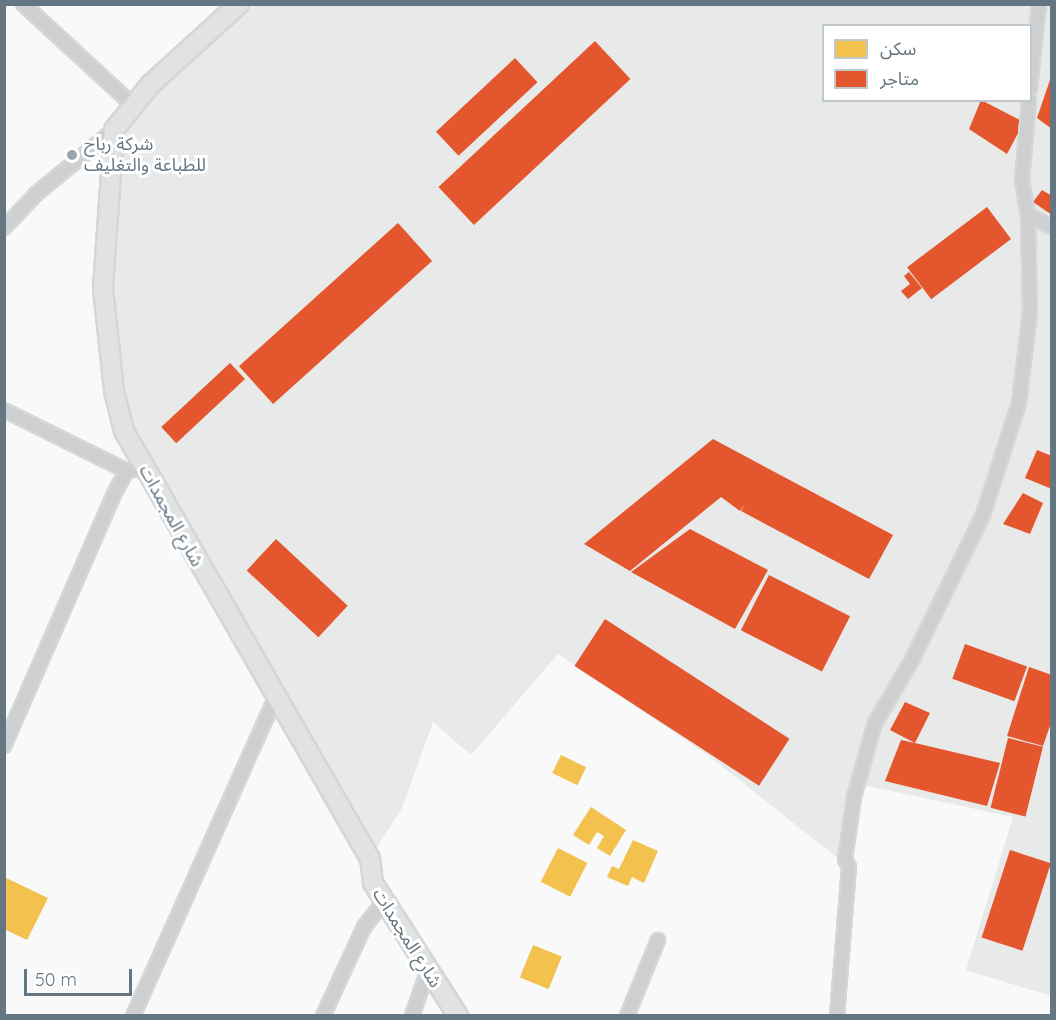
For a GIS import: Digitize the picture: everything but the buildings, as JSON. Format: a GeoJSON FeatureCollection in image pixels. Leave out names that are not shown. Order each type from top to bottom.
{"type":"FeatureCollection","features":[{"type":"Feature","properties":{"kind":"main road"},"geometry":{"type":"LineString","coordinates":[[114,130],[166,70],[237,5]]}},
{"type":"Feature","properties":{"kind":"main road","name":"شارع المجمدات"},"geometry":{"type":"LineString","coordinates":[[114,130],[104,230],[107,350],[124,431],[136,469],[370,858],[373,883],[384,902],[427,974],[458,1016]]}},
{"type":"Feature","properties":{"kind":"street"},"geometry":{"type":"LineString","coordinates":[[23,4],[135,107]]}},
{"type":"Feature","properties":{"kind":"street"},"geometry":{"type":"LineString","coordinates":[[1032,71],[1040,4]]}},
{"type":"Feature","properties":{"kind":"street"},"geometry":{"type":"LineString","coordinates":[[837,1016],[848,836],[875,723],[912,660],[983,515],[1019,403],[1030,312],[1028,215],[1022,180],[1029,102]]}},
{"type":"Feature","properties":{"kind":"street"},"geometry":{"type":"LineString","coordinates":[[4,228],[36,194],[114,130]]}},
{"type":"Feature","properties":{"kind":"street"},"geometry":{"type":"LineString","coordinates":[[1028,215],[1052,227]]}},
{"type":"Feature","properties":{"kind":"street"},"geometry":{"type":"LineString","coordinates":[[4,410],[136,469],[4,746]]}},
{"type":"Feature","properties":{"kind":"street"},"geometry":{"type":"LineString","coordinates":[[133,1016],[275,698]]}},
{"type":"Feature","properties":{"kind":"street"},"geometry":{"type":"LineString","coordinates":[[323,1016],[364,927],[384,902]]}},
{"type":"Feature","properties":{"kind":"street"},"geometry":{"type":"LineString","coordinates":[[627,1016],[658,940]]}},
{"type":"Feature","properties":{"kind":"street"},"geometry":{"type":"LineString","coordinates":[[412,1016],[427,974]]}},
{"type":"Feature","properties":{"kind":"shaded area"},"geometry":{"type":"Polygon","coordinates":[[[239,5],[1051,5],[1051,996],[966,970],[1013,817],[858,784],[849,867],[709,756],[558,654],[471,755],[433,722],[402,808],[370,858],[124,431],[107,350],[114,130],[239,5]]]}},
{"type":"Feature","properties":{"kind":"place","name":"شركة رباح للطباعة والتغليف"},"geometry":{"type":"Point","coordinates":[72,155]}}]}
